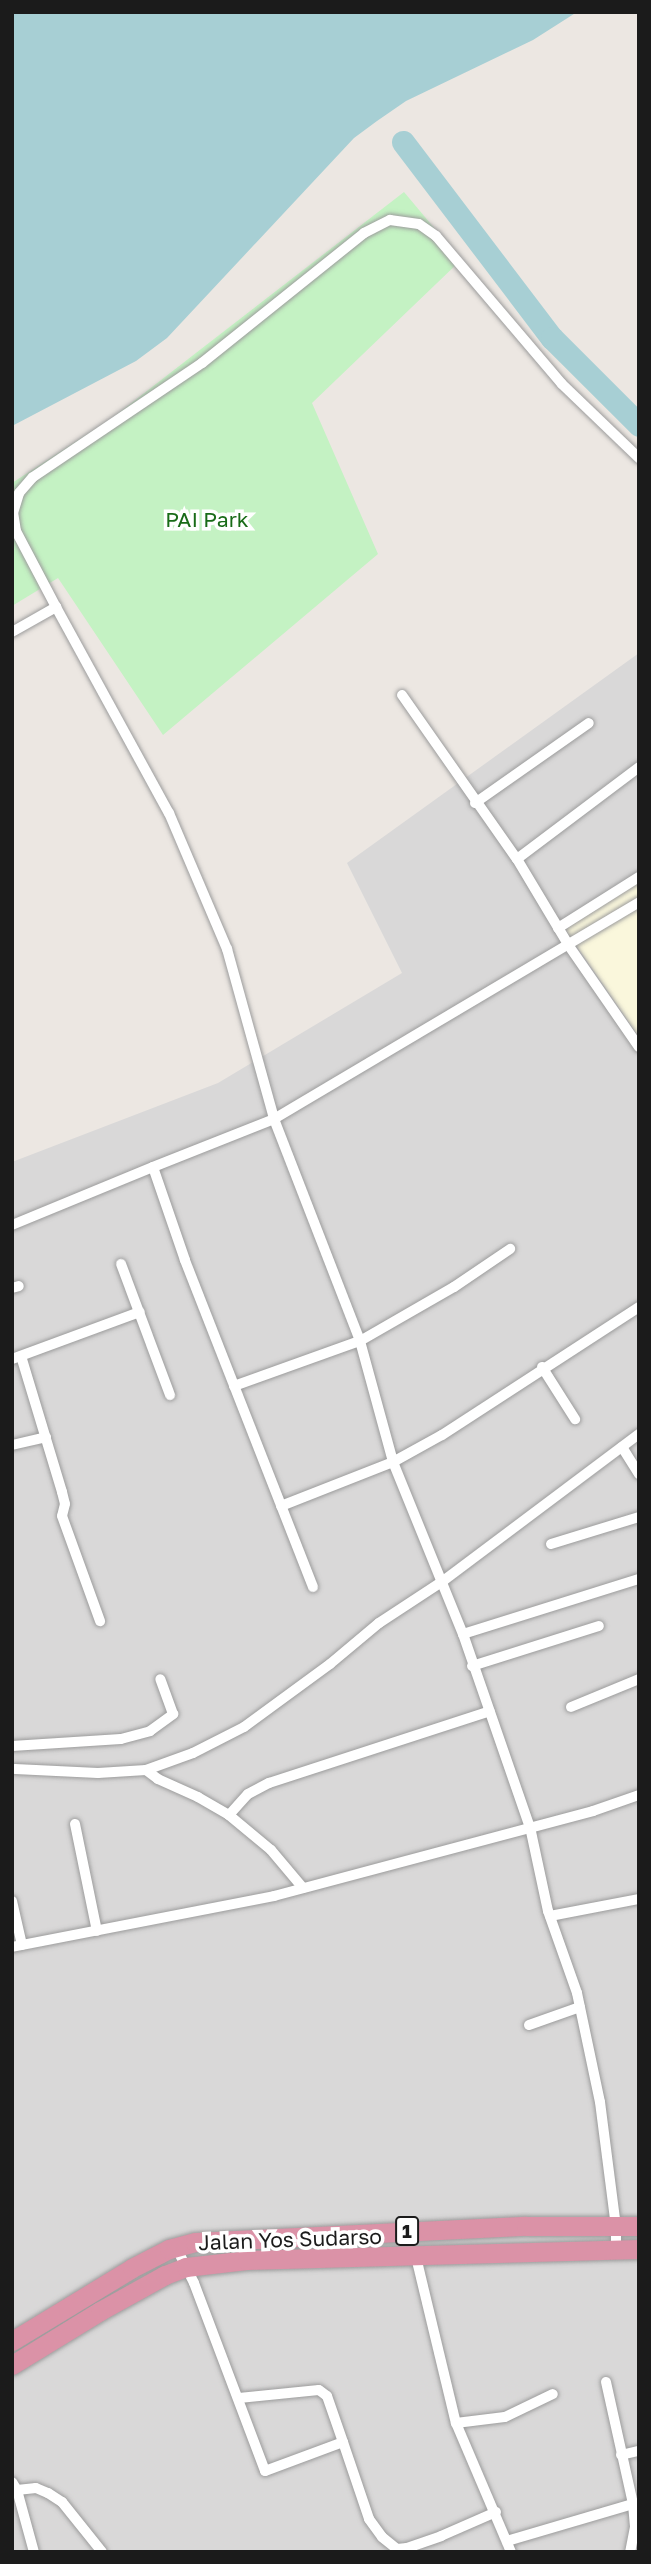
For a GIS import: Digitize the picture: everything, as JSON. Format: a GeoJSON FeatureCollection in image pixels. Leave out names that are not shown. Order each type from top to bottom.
{"type":"FeatureCollection","features":[{"type":"Feature","properties":{"kind":"highway","name":"Jalan Yos Sudarso"},"geometry":{"type":"LineString","coordinates":[[12,2341],[132,2268],[176,2247],[219,2238],[526,2226],[639,2227]]}},
{"type":"Feature","properties":{"kind":"highway","name":"Jalan Yos Sudarso"},"geometry":{"type":"LineString","coordinates":[[12,2365],[100,2311],[164,2275],[186,2267],[247,2260],[639,2249]]}},
{"type":"Feature","properties":{"kind":"street"},"geometry":{"type":"LineString","coordinates":[[617,2250],[600,2102],[580,2007],[550,1916],[530,1827],[472,1666],[463,1633],[393,1462],[359,1341],[274,1119],[227,949],[170,813],[16,531],[13,513],[19,493],[33,477],[202,363],[364,233],[390,220],[419,224],[436,236],[562,384],[639,458]]}},
{"type":"Feature","properties":{"kind":"street"},"geometry":{"type":"LineString","coordinates":[[12,632],[57,607]]}},
{"type":"Feature","properties":{"kind":"street"},"geometry":{"type":"LineString","coordinates":[[402,695],[475,803],[517,859],[569,946],[639,1047]]}},
{"type":"Feature","properties":{"kind":"street"},"geometry":{"type":"LineString","coordinates":[[475,803],[589,723]]}},
{"type":"Feature","properties":{"kind":"street"},"geometry":{"type":"LineString","coordinates":[[517,859],[639,766]]}},
{"type":"Feature","properties":{"kind":"street"},"geometry":{"type":"LineString","coordinates":[[558,928],[639,877]]}},
{"type":"Feature","properties":{"kind":"street"},"geometry":{"type":"LineString","coordinates":[[12,1225],[274,1119],[639,902]]}},
{"type":"Feature","properties":{"kind":"street"},"geometry":{"type":"LineString","coordinates":[[153,1167],[234,1386],[313,1587]]}},
{"type":"Feature","properties":{"kind":"street"},"geometry":{"type":"LineString","coordinates":[[234,1386],[359,1341],[454,1287],[510,1249]]}},
{"type":"Feature","properties":{"kind":"street"},"geometry":{"type":"LineString","coordinates":[[121,1264],[170,1395]]}},
{"type":"Feature","properties":{"kind":"street"},"geometry":{"type":"LineString","coordinates":[[281,1506],[393,1462],[442,1435],[542,1367],[639,1307]]}},
{"type":"Feature","properties":{"kind":"street"},"geometry":{"type":"LineString","coordinates":[[100,1620],[62,1516],[65,1504],[46,1437],[17,1358],[140,1312]]}},
{"type":"Feature","properties":{"kind":"street"},"geometry":{"type":"LineString","coordinates":[[542,1367],[575,1419]]}},
{"type":"Feature","properties":{"kind":"street"},"geometry":{"type":"LineString","coordinates":[[15,1769],[98,1773],[146,1770],[193,1753],[244,1727],[330,1664],[379,1623],[443,1581],[639,1434]]}},
{"type":"Feature","properties":{"kind":"street"},"geometry":{"type":"LineString","coordinates":[[12,1445],[46,1437]]}},
{"type":"Feature","properties":{"kind":"street"},"geometry":{"type":"LineString","coordinates":[[621,1447],[639,1475]]}},
{"type":"Feature","properties":{"kind":"street"},"geometry":{"type":"LineString","coordinates":[[551,1544],[639,1517]]}},
{"type":"Feature","properties":{"kind":"street"},"geometry":{"type":"LineString","coordinates":[[463,1633],[639,1579]]}},
{"type":"Feature","properties":{"kind":"street"},"geometry":{"type":"LineString","coordinates":[[472,1666],[599,1626]]}},
{"type":"Feature","properties":{"kind":"street"},"geometry":{"type":"LineString","coordinates":[[12,1746],[121,1739],[150,1731],[173,1714],[160,1679]]}},
{"type":"Feature","properties":{"kind":"street"},"geometry":{"type":"LineString","coordinates":[[571,1707],[639,1679]]}},
{"type":"Feature","properties":{"kind":"street"},"geometry":{"type":"LineString","coordinates":[[229,1815],[248,1794],[268,1783],[490,1711]]}},
{"type":"Feature","properties":{"kind":"street"},"geometry":{"type":"LineString","coordinates":[[146,1770],[158,1779],[229,1815],[271,1850],[303,1888]]}},
{"type":"Feature","properties":{"kind":"street"},"geometry":{"type":"LineString","coordinates":[[12,1900],[17,1946],[303,1888],[593,1811],[639,1795]]}},
{"type":"Feature","properties":{"kind":"street"},"geometry":{"type":"LineString","coordinates":[[75,1824],[97,1931]]}},
{"type":"Feature","properties":{"kind":"street"},"geometry":{"type":"LineString","coordinates":[[550,1916],[639,1899]]}},
{"type":"Feature","properties":{"kind":"street"},"geometry":{"type":"LineString","coordinates":[[529,2025],[580,2007]]}},
{"type":"Feature","properties":{"kind":"street"},"geometry":{"type":"LineString","coordinates":[[176,2247],[239,2398],[265,2471],[343,2442]]}},
{"type":"Feature","properties":{"kind":"street"},"geometry":{"type":"LineString","coordinates":[[416,2257],[456,2423],[509,2546],[633,2504]]}},
{"type":"Feature","properties":{"kind":"street"},"geometry":{"type":"LineString","coordinates":[[606,2382],[633,2504],[636,2533],[630,2552]]}},
{"type":"Feature","properties":{"kind":"street"},"geometry":{"type":"LineString","coordinates":[[239,2398],[319,2389],[327,2396],[369,2519],[382,2538],[397,2549],[430,2540],[496,2512]]}},
{"type":"Feature","properties":{"kind":"street"},"geometry":{"type":"LineString","coordinates":[[456,2423],[505,2417],[553,2395]]}},
{"type":"Feature","properties":{"kind":"street"},"geometry":{"type":"LineString","coordinates":[[621,2455],[639,2451]]}},
{"type":"Feature","properties":{"kind":"street"},"geometry":{"type":"LineString","coordinates":[[34,2552],[15,2486],[36,2488],[62,2502],[102,2552]]}},
{"type":"Feature","properties":{"kind":"shaded area"},"geometry":{"type":"Polygon","coordinates":[[[639,653],[639,2552],[12,2552],[12,1162],[218,1083],[402,973],[347,863],[639,653]]]}},
{"type":"Feature","properties":{"kind":"shaded area"},"geometry":{"type":"Polygon","coordinates":[[[639,882],[639,1037],[565,929],[639,882]]]}},
{"type":"Feature","properties":{"kind":"green space","name":"PAI Park"},"geometry":{"type":"Polygon","coordinates":[[[404,192],[461,260],[312,403],[378,554],[163,735],[58,578],[12,606],[12,483],[112,418],[404,192]]]}},
{"type":"Feature","properties":{"kind":"water"},"geometry":{"type":"Polygon","coordinates":[[[12,12],[577,12],[533,40],[406,101],[377,121],[354,138],[167,338],[136,361],[12,426],[12,12]]]}},
{"type":"Feature","properties":{"kind":"waterway"},"geometry":{"type":"LineString","coordinates":[[403,142],[552,338],[639,425]]}}]}
